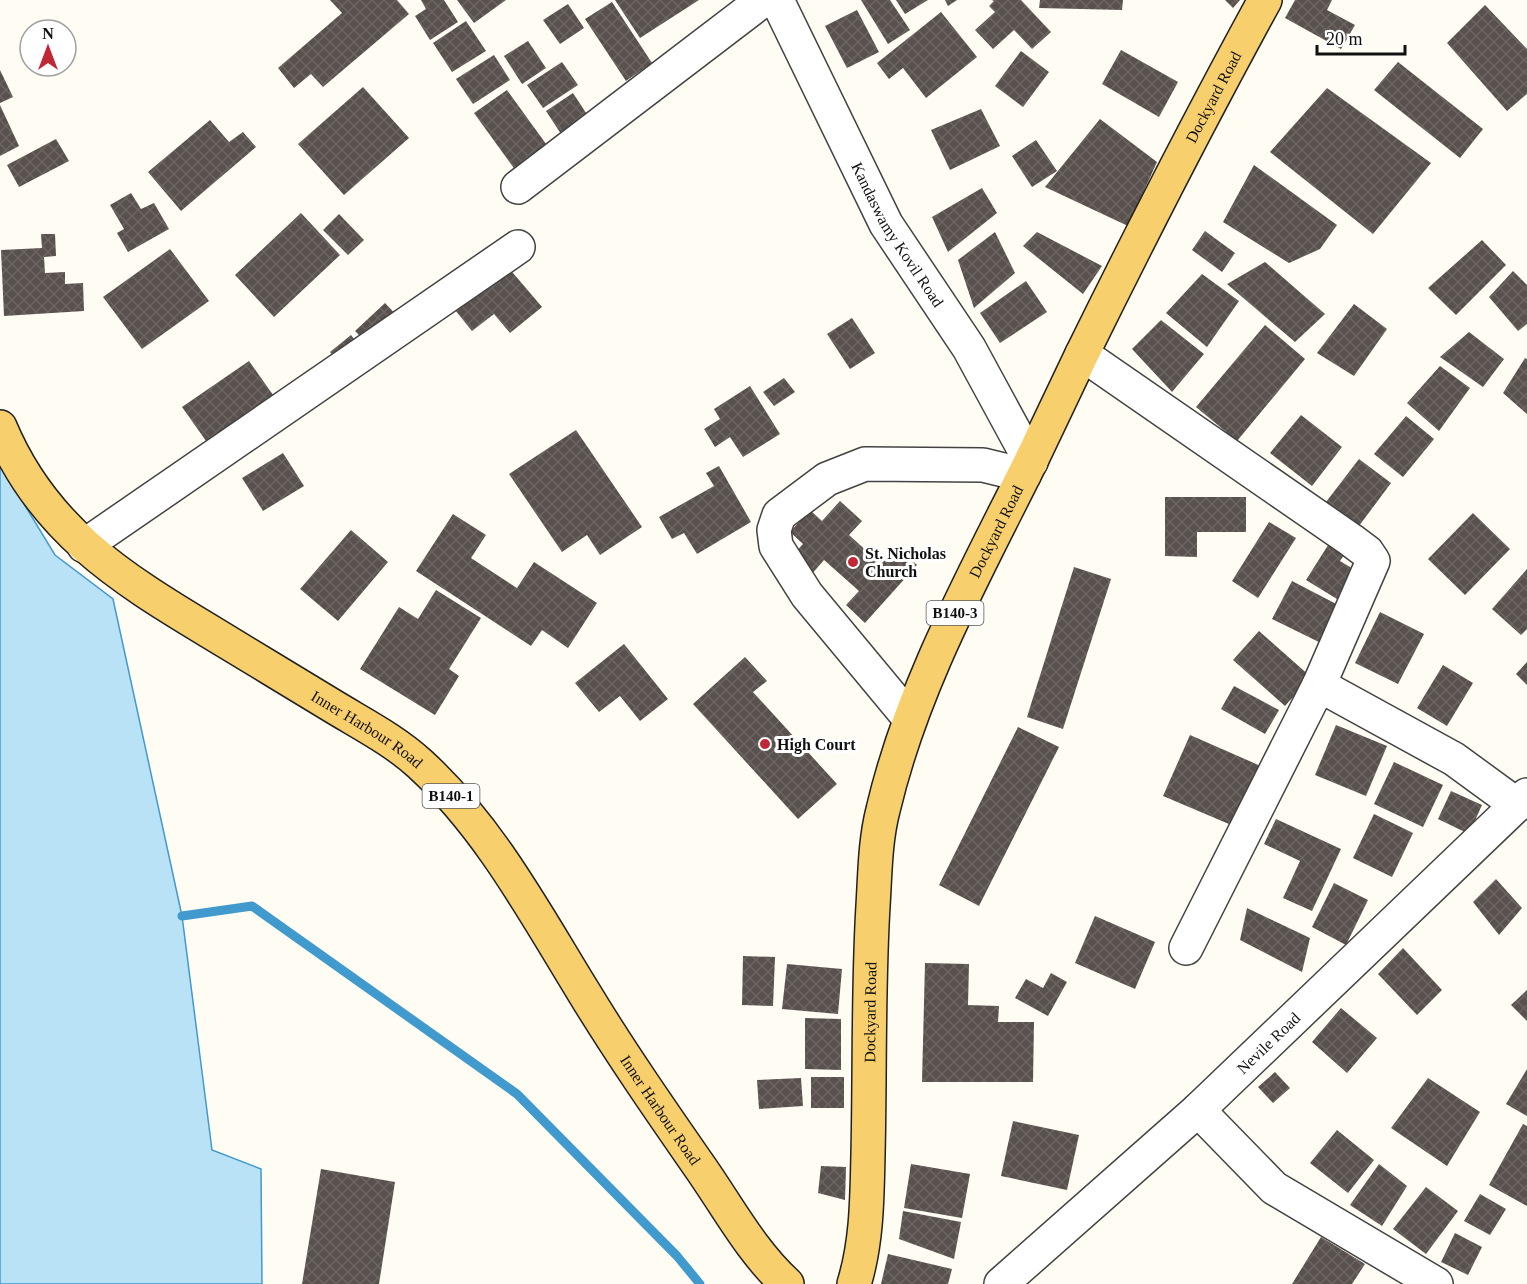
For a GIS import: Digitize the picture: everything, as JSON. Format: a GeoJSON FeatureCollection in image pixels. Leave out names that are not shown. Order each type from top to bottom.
{"type":"FeatureCollection","features":[{"type":"Feature","properties":{"kind":"main road","name":"Dockyard Road"},"geometry":{"type":"LineString","coordinates":[[854,1284],[863,1244],[866,1209],[869,1101],[868,996],[878,842],[882,812],[910,719],[967,587],[1082,354],[1222,79],[1265,0]]}},
{"type":"Feature","properties":{"kind":"main road","name":"Inner Harbour Road"},"geometry":{"type":"LineString","coordinates":[[0,427],[21,471],[36,494],[50,512],[84,546],[136,586],[175,611],[398,746],[440,784],[463,810],[502,864],[644,1086],[729,1210],[764,1260],[787,1284]]}},
{"type":"Feature","properties":{"kind":"street"},"geometry":{"type":"LineString","coordinates":[[518,188],[763,0]]}},
{"type":"Feature","properties":{"kind":"street","name":"Kandaswamy Kovil Road"},"geometry":{"type":"LineString","coordinates":[[777,0],[886,224],[969,348],[1027,468]]}},
{"type":"Feature","properties":{"kind":"street"},"geometry":{"type":"LineString","coordinates":[[84,546],[518,247]]}},
{"type":"Feature","properties":{"kind":"street"},"geometry":{"type":"LineString","coordinates":[[1082,354],[1367,552],[1373,561],[1318,685],[1186,948]]}},
{"type":"Feature","properties":{"kind":"street"},"geometry":{"type":"LineString","coordinates":[[910,719],[807,595],[776,546],[774,530],[779,515],[827,479],[865,464],[983,465],[1027,468]]}},
{"type":"Feature","properties":{"kind":"street"},"geometry":{"type":"LineString","coordinates":[[1318,685],[1454,759],[1522,800]]}},
{"type":"Feature","properties":{"kind":"street","name":"Nevile Road"},"geometry":{"type":"LineString","coordinates":[[1001,1284],[1198,1110],[1522,800]]}},
{"type":"Feature","properties":{"kind":"street"},"geometry":{"type":"LineString","coordinates":[[1198,1110],[1274,1188],[1436,1284]]}},
{"type":"Feature","properties":{"kind":"water"},"geometry":{"type":"Polygon","coordinates":[[[0,460],[7,476],[55,555],[113,599],[182,916],[212,1150],[261,1169],[262,1284],[0,1284],[0,460]]]}},
{"type":"Feature","properties":{"kind":"building"},"geometry":{"type":"Polygon","coordinates":[[[330,0],[397,0],[409,14],[323,87],[311,74],[294,88],[278,68],[342,13],[330,0]]]}},
{"type":"Feature","properties":{"kind":"building"},"geometry":{"type":"Polygon","coordinates":[[[421,0],[444,0],[458,22],[430,40],[415,16],[426,9],[421,0]]]}},
{"type":"Feature","properties":{"kind":"building"},"geometry":{"type":"Polygon","coordinates":[[[457,0],[506,0],[474,23],[457,0]]]}},
{"type":"Feature","properties":{"kind":"building"},"geometry":{"type":"Polygon","coordinates":[[[615,0],[699,0],[640,38],[615,0]]]}},
{"type":"Feature","properties":{"kind":"building"},"geometry":{"type":"Polygon","coordinates":[[[861,0],[890,0],[910,30],[888,44],[861,0]]]}},
{"type":"Feature","properties":{"kind":"building"},"geometry":{"type":"Polygon","coordinates":[[[896,0],[928,0],[905,14],[896,0]]]}},
{"type":"Feature","properties":{"kind":"building"},"geometry":{"type":"Polygon","coordinates":[[[945,0],[957,0],[948,6],[945,0]]]}},
{"type":"Feature","properties":{"kind":"building"},"geometry":{"type":"Polygon","coordinates":[[[992,0],[1021,0],[1051,32],[1032,49],[1014,30],[993,49],[975,30],[995,12],[989,6],[994,1],[992,0]]]}},
{"type":"Feature","properties":{"kind":"building"},"geometry":{"type":"Polygon","coordinates":[[[1040,0],[1123,0],[1122,10],[1039,8],[1040,0]]]}},
{"type":"Feature","properties":{"kind":"building"},"geometry":{"type":"Polygon","coordinates":[[[1225,0],[1240,0],[1233,8],[1225,0]]]}},
{"type":"Feature","properties":{"kind":"building"},"geometry":{"type":"Polygon","coordinates":[[[1295,0],[1332,0],[1327,10],[1355,25],[1341,49],[1285,18],[1295,0]]]}},
{"type":"Feature","properties":{"kind":"building"},"geometry":{"type":"Polygon","coordinates":[[[612,2],[652,63],[626,81],[585,19],[612,2]]]}},
{"type":"Feature","properties":{"kind":"building"},"geometry":{"type":"Polygon","coordinates":[[[568,4],[584,28],[560,44],[543,20],[568,4]]]}},
{"type":"Feature","properties":{"kind":"building"},"geometry":{"type":"Polygon","coordinates":[[[1485,5],[1527,49],[1527,94],[1507,111],[1447,43],[1485,5]]]}},
{"type":"Feature","properties":{"kind":"building"},"geometry":{"type":"Polygon","coordinates":[[[857,10],[879,52],[847,68],[825,26],[857,10]]]}},
{"type":"Feature","properties":{"kind":"building"},"geometry":{"type":"Polygon","coordinates":[[[941,12],[977,57],[926,98],[903,68],[889,79],[877,63],[941,12]]]}},
{"type":"Feature","properties":{"kind":"building"},"geometry":{"type":"Polygon","coordinates":[[[466,21],[486,51],[452,72],[433,43],[466,21]]]}},
{"type":"Feature","properties":{"kind":"building"},"geometry":{"type":"Polygon","coordinates":[[[528,41],[546,68],[522,84],[504,56],[528,41]]]}},
{"type":"Feature","properties":{"kind":"building"},"geometry":{"type":"Polygon","coordinates":[[[1121,50],[1178,82],[1159,117],[1102,84],[1121,50]]]}},
{"type":"Feature","properties":{"kind":"building"},"geometry":{"type":"Polygon","coordinates":[[[1021,51],[1049,72],[1023,107],[995,86],[1021,51]]]}},
{"type":"Feature","properties":{"kind":"building"},"geometry":{"type":"Polygon","coordinates":[[[494,55],[510,80],[473,104],[456,79],[494,55]]]}},
{"type":"Feature","properties":{"kind":"building"},"geometry":{"type":"Polygon","coordinates":[[[562,62],[578,85],[543,108],[527,85],[562,62]]]}},
{"type":"Feature","properties":{"kind":"building"},"geometry":{"type":"Polygon","coordinates":[[[1398,62],[1483,129],[1460,158],[1374,90],[1398,62]]]}},
{"type":"Feature","properties":{"kind":"building"},"geometry":{"type":"Polygon","coordinates":[[[0,70],[13,97],[0,103],[0,70]]]}},
{"type":"Feature","properties":{"kind":"building"},"geometry":{"type":"Polygon","coordinates":[[[363,87],[409,138],[344,195],[298,144],[363,87]]]}},
{"type":"Feature","properties":{"kind":"building"},"geometry":{"type":"Polygon","coordinates":[[[1327,88],[1431,163],[1373,234],[1270,152],[1327,88]]]}},
{"type":"Feature","properties":{"kind":"building"},"geometry":{"type":"Polygon","coordinates":[[[507,90],[549,148],[516,171],[474,113],[507,90]]]}},
{"type":"Feature","properties":{"kind":"building"},"geometry":{"type":"Polygon","coordinates":[[[573,93],[590,119],[563,137],[546,111],[573,93]]]}},
{"type":"Feature","properties":{"kind":"building"},"geometry":{"type":"Polygon","coordinates":[[[0,105],[19,146],[0,156],[0,105]]]}},
{"type":"Feature","properties":{"kind":"building"},"geometry":{"type":"Polygon","coordinates":[[[981,109],[1000,146],[950,170],[931,130],[981,109]]]}},
{"type":"Feature","properties":{"kind":"building"},"geometry":{"type":"Polygon","coordinates":[[[1100,119],[1157,162],[1128,226],[1045,187],[1100,119]]]}},
{"type":"Feature","properties":{"kind":"building"},"geometry":{"type":"Polygon","coordinates":[[[210,120],[229,142],[243,132],[256,147],[181,211],[148,172],[210,120]]]}},
{"type":"Feature","properties":{"kind":"building"},"geometry":{"type":"Polygon","coordinates":[[[56,139],[69,161],[19,187],[7,165],[56,139]]]}},
{"type":"Feature","properties":{"kind":"building"},"geometry":{"type":"Polygon","coordinates":[[[1036,140],[1057,171],[1032,187],[1012,156],[1036,140]]]}},
{"type":"Feature","properties":{"kind":"building"},"geometry":{"type":"Polygon","coordinates":[[[1254,165],[1337,225],[1320,249],[1289,263],[1223,222],[1254,165]]]}},
{"type":"Feature","properties":{"kind":"building"},"geometry":{"type":"Polygon","coordinates":[[[982,188],[997,213],[948,252],[932,217],[982,188]]]}},
{"type":"Feature","properties":{"kind":"building"},"geometry":{"type":"Polygon","coordinates":[[[131,193],[141,209],[154,203],[169,229],[128,252],[117,233],[124,229],[110,205],[131,193]]]}},
{"type":"Feature","properties":{"kind":"building"},"geometry":{"type":"Polygon","coordinates":[[[301,213],[340,255],[274,317],[235,275],[301,213]]]}},
{"type":"Feature","properties":{"kind":"building"},"geometry":{"type":"Polygon","coordinates":[[[339,214],[364,240],[348,255],[323,230],[339,214]]]}},
{"type":"Feature","properties":{"kind":"building"},"geometry":{"type":"Polygon","coordinates":[[[1205,231],[1235,253],[1222,272],[1192,250],[1205,231]]]}},
{"type":"Feature","properties":{"kind":"building"},"geometry":{"type":"Polygon","coordinates":[[[995,232],[1015,273],[974,308],[958,260],[995,232]]]}},
{"type":"Feature","properties":{"kind":"building"},"geometry":{"type":"Polygon","coordinates":[[[1037,232],[1102,266],[1083,294],[1023,246],[1037,232]]]}},
{"type":"Feature","properties":{"kind":"building"},"geometry":{"type":"Polygon","coordinates":[[[41,234],[55,234],[56,256],[44,257],[45,273],[65,272],[65,284],[83,283],[84,311],[4,316],[1,250],[42,248],[41,234]]]}},
{"type":"Feature","properties":{"kind":"building"},"geometry":{"type":"Polygon","coordinates":[[[1482,240],[1506,265],[1456,315],[1428,288],[1482,240]]]}},
{"type":"Feature","properties":{"kind":"building"},"geometry":{"type":"Polygon","coordinates":[[[170,249],[209,301],[142,349],[103,297],[170,249]]]}},
{"type":"Feature","properties":{"kind":"building"},"geometry":{"type":"Polygon","coordinates":[[[1265,262],[1325,314],[1295,342],[1227,284],[1265,262]]]}},
{"type":"Feature","properties":{"kind":"building"},"geometry":{"type":"Polygon","coordinates":[[[508,267],[542,307],[510,333],[494,314],[472,331],[455,310],[508,267]]]}},
{"type":"Feature","properties":{"kind":"building"},"geometry":{"type":"Polygon","coordinates":[[[1513,271],[1527,285],[1527,324],[1518,331],[1489,297],[1513,271]]]}},
{"type":"Feature","properties":{"kind":"building"},"geometry":{"type":"Polygon","coordinates":[[[1202,274],[1239,301],[1207,347],[1166,313],[1202,274]]]}},
{"type":"Feature","properties":{"kind":"building"},"geometry":{"type":"Polygon","coordinates":[[[1026,281],[1047,312],[1000,343],[980,313],[1026,281]]]}},
{"type":"Feature","properties":{"kind":"building"},"geometry":{"type":"Polygon","coordinates":[[[385,303],[403,322],[373,350],[355,331],[385,303]]]}},
{"type":"Feature","properties":{"kind":"building"},"geometry":{"type":"Polygon","coordinates":[[[1354,304],[1387,329],[1354,376],[1317,353],[1354,304]]]}},
{"type":"Feature","properties":{"kind":"building"},"geometry":{"type":"Polygon","coordinates":[[[852,318],[875,353],[850,369],[827,334],[852,318]]]}},
{"type":"Feature","properties":{"kind":"building"},"geometry":{"type":"Polygon","coordinates":[[[1161,320],[1204,354],[1172,392],[1132,349],[1161,320]]]}},
{"type":"Feature","properties":{"kind":"building"},"geometry":{"type":"Polygon","coordinates":[[[1265,325],[1305,359],[1237,441],[1196,407],[1265,325]]]}},
{"type":"Feature","properties":{"kind":"building"},"geometry":{"type":"Polygon","coordinates":[[[1469,332],[1504,359],[1483,387],[1440,357],[1469,332]]]}},
{"type":"Feature","properties":{"kind":"building"},"geometry":{"type":"Polygon","coordinates":[[[351,335],[363,351],[342,367],[330,352],[351,335]]]}},
{"type":"Feature","properties":{"kind":"building"},"geometry":{"type":"Polygon","coordinates":[[[1525,358],[1527,359],[1527,414],[1503,393],[1525,358]]]}},
{"type":"Feature","properties":{"kind":"building"},"geometry":{"type":"Polygon","coordinates":[[[249,361],[283,409],[216,455],[182,407],[249,361]]]}},
{"type":"Feature","properties":{"kind":"building"},"geometry":{"type":"Polygon","coordinates":[[[1440,366],[1470,388],[1439,431],[1407,403],[1440,366]]]}},
{"type":"Feature","properties":{"kind":"building"},"geometry":{"type":"Polygon","coordinates":[[[784,378],[795,392],[774,406],[763,392],[784,378]]]}},
{"type":"Feature","properties":{"kind":"building"},"geometry":{"type":"Polygon","coordinates":[[[750,386],[780,434],[743,457],[730,437],[715,447],[704,429],[720,419],[714,409],[750,386]]]}},
{"type":"Feature","properties":{"kind":"building"},"geometry":{"type":"Polygon","coordinates":[[[1301,415],[1342,447],[1312,486],[1270,453],[1301,415]]]}},
{"type":"Feature","properties":{"kind":"building"},"geometry":{"type":"Polygon","coordinates":[[[1406,416],[1434,439],[1403,477],[1374,454],[1406,416]]]}},
{"type":"Feature","properties":{"kind":"building"},"geometry":{"type":"Polygon","coordinates":[[[576,430],[642,527],[600,555],[587,535],[562,552],[509,474],[576,430]]]}},
{"type":"Feature","properties":{"kind":"building"},"geometry":{"type":"Polygon","coordinates":[[[283,453],[304,486],[263,511],[242,478],[283,453]]]}},
{"type":"Feature","properties":{"kind":"building"},"geometry":{"type":"Polygon","coordinates":[[[1359,459],[1391,483],[1359,526],[1326,502],[1359,459]]]}},
{"type":"Feature","properties":{"kind":"building"},"geometry":{"type":"Polygon","coordinates":[[[719,466],[751,522],[697,554],[684,533],[672,539],[659,517],[714,486],[706,473],[719,466]]]}},
{"type":"Feature","properties":{"kind":"building"},"geometry":{"type":"Polygon","coordinates":[[[1165,497],[1246,497],[1246,532],[1197,532],[1197,557],[1165,556],[1165,497]]]}},
{"type":"Feature","properties":{"kind":"building","name":"St. Nicholas Church"},"geometry":{"type":"Polygon","coordinates":[[[840,501],[862,521],[849,535],[881,564],[897,547],[917,565],[865,623],[846,605],[859,591],[824,560],[810,576],[790,558],[803,544],[790,532],[810,510],[822,521],[840,501]]]}},
{"type":"Feature","properties":{"kind":"building"},"geometry":{"type":"Polygon","coordinates":[[[1473,513],[1510,549],[1465,595],[1428,559],[1473,513]]]}},
{"type":"Feature","properties":{"kind":"building"},"geometry":{"type":"Polygon","coordinates":[[[453,514],[486,535],[471,558],[517,588],[534,562],[597,603],[568,648],[542,630],[531,646],[416,571],[453,514]]]}},
{"type":"Feature","properties":{"kind":"building"},"geometry":{"type":"Polygon","coordinates":[[[1269,522],[1296,538],[1258,598],[1232,581],[1269,522]]]}},
{"type":"Feature","properties":{"kind":"building"},"geometry":{"type":"Polygon","coordinates":[[[351,530],[388,562],[338,621],[300,589],[351,530]]]}},
{"type":"Feature","properties":{"kind":"building"},"geometry":{"type":"Polygon","coordinates":[[[1330,542],[1346,552],[1340,561],[1355,570],[1337,599],[1306,580],[1330,542]]]}},
{"type":"Feature","properties":{"kind":"building"},"geometry":{"type":"Polygon","coordinates":[[[1074,567],[1111,579],[1063,729],[1027,717],[1074,567]]]}},
{"type":"Feature","properties":{"kind":"building"},"geometry":{"type":"Polygon","coordinates":[[[1527,569],[1527,629],[1521,635],[1492,609],[1527,569]]]}},
{"type":"Feature","properties":{"kind":"building"},"geometry":{"type":"Polygon","coordinates":[[[1292,581],[1344,608],[1325,645],[1272,619],[1292,581]]]}},
{"type":"Feature","properties":{"kind":"building"},"geometry":{"type":"Polygon","coordinates":[[[436,590],[481,618],[449,669],[459,676],[435,715],[360,669],[399,607],[418,619],[436,590]]]}},
{"type":"Feature","properties":{"kind":"building"},"geometry":{"type":"Polygon","coordinates":[[[1380,612],[1424,634],[1398,684],[1355,663],[1380,612]]]}},
{"type":"Feature","properties":{"kind":"building"},"geometry":{"type":"Polygon","coordinates":[[[1259,631],[1311,677],[1285,706],[1233,660],[1259,631]]]}},
{"type":"Feature","properties":{"kind":"building"},"geometry":{"type":"Polygon","coordinates":[[[624,644],[668,699],[640,721],[620,696],[599,712],[575,683],[624,644]]]}},
{"type":"Feature","properties":{"kind":"building","name":"High Court"},"geometry":{"type":"Polygon","coordinates":[[[745,657],[767,681],[753,692],[837,784],[798,819],[693,704],[745,657]]]}},
{"type":"Feature","properties":{"kind":"building"},"geometry":{"type":"Polygon","coordinates":[[[1527,662],[1527,685],[1516,674],[1527,662]]]}},
{"type":"Feature","properties":{"kind":"building"},"geometry":{"type":"Polygon","coordinates":[[[1443,665],[1473,683],[1447,726],[1417,708],[1443,665]]]}},
{"type":"Feature","properties":{"kind":"building"},"geometry":{"type":"Polygon","coordinates":[[[1234,686],[1279,710],[1265,734],[1221,709],[1234,686]]]}},
{"type":"Feature","properties":{"kind":"building"},"geometry":{"type":"Polygon","coordinates":[[[1336,725],[1387,746],[1366,796],[1315,775],[1336,725]]]}},
{"type":"Feature","properties":{"kind":"building"},"geometry":{"type":"Polygon","coordinates":[[[1018,727],[1059,747],[979,906],[939,885],[1018,727]]]}},
{"type":"Feature","properties":{"kind":"building"},"geometry":{"type":"Polygon","coordinates":[[[1190,735],[1263,767],[1236,827],[1163,796],[1190,735]]]}},
{"type":"Feature","properties":{"kind":"building"},"geometry":{"type":"Polygon","coordinates":[[[1394,762],[1443,785],[1423,827],[1374,804],[1394,762]]]}},
{"type":"Feature","properties":{"kind":"building"},"geometry":{"type":"Polygon","coordinates":[[[1451,791],[1482,805],[1469,834],[1438,819],[1451,791]]]}},
{"type":"Feature","properties":{"kind":"building"},"geometry":{"type":"Polygon","coordinates":[[[1374,814],[1413,833],[1392,877],[1353,858],[1374,814]]]}},
{"type":"Feature","properties":{"kind":"building"},"geometry":{"type":"Polygon","coordinates":[[[1276,819],[1341,849],[1312,911],[1283,898],[1300,861],[1264,844],[1276,819]]]}},
{"type":"Feature","properties":{"kind":"building"},"geometry":{"type":"Polygon","coordinates":[[[1496,879],[1522,908],[1499,935],[1473,902],[1496,879]]]}},
{"type":"Feature","properties":{"kind":"building"},"geometry":{"type":"Polygon","coordinates":[[[1334,883],[1368,900],[1346,945],[1312,927],[1334,883]]]}},
{"type":"Feature","properties":{"kind":"building"},"geometry":{"type":"Polygon","coordinates":[[[1247,908],[1310,938],[1302,972],[1240,940],[1247,908]]]}},
{"type":"Feature","properties":{"kind":"building"},"geometry":{"type":"Polygon","coordinates":[[[1095,916],[1155,942],[1135,989],[1075,963],[1095,916]]]}},
{"type":"Feature","properties":{"kind":"building"},"geometry":{"type":"Polygon","coordinates":[[[1403,948],[1442,990],[1417,1015],[1378,974],[1403,948]]]}},
{"type":"Feature","properties":{"kind":"building"},"geometry":{"type":"Polygon","coordinates":[[[743,956],[775,957],[773,1006],[742,1005],[743,956]]]}},
{"type":"Feature","properties":{"kind":"building"},"geometry":{"type":"Polygon","coordinates":[[[925,963],[969,964],[968,1005],[999,1006],[998,1022],[1034,1022],[1033,1082],[922,1082],[925,963]]]}},
{"type":"Feature","properties":{"kind":"building"},"geometry":{"type":"Polygon","coordinates":[[[787,964],[842,969],[838,1014],[782,1009],[787,964]]]}},
{"type":"Feature","properties":{"kind":"building"},"geometry":{"type":"Polygon","coordinates":[[[1051,973],[1067,982],[1048,1016],[1015,998],[1026,979],[1043,988],[1051,973]]]}},
{"type":"Feature","properties":{"kind":"building"},"geometry":{"type":"Polygon","coordinates":[[[1527,990],[1527,1021],[1511,1005],[1527,990]]]}},
{"type":"Feature","properties":{"kind":"building"},"geometry":{"type":"Polygon","coordinates":[[[1341,1008],[1377,1038],[1347,1073],[1312,1042],[1341,1008]]]}},
{"type":"Feature","properties":{"kind":"building"},"geometry":{"type":"Polygon","coordinates":[[[805,1018],[841,1019],[841,1070],[805,1069],[805,1018]]]}},
{"type":"Feature","properties":{"kind":"building"},"geometry":{"type":"Polygon","coordinates":[[[1527,1069],[1527,1116],[1506,1104],[1527,1069]]]}},
{"type":"Feature","properties":{"kind":"building"},"geometry":{"type":"Polygon","coordinates":[[[1275,1072],[1290,1088],[1273,1103],[1258,1087],[1275,1072]]]}},
{"type":"Feature","properties":{"kind":"building"},"geometry":{"type":"Polygon","coordinates":[[[811,1077],[844,1077],[844,1108],[811,1108],[811,1077]]]}},
{"type":"Feature","properties":{"kind":"building"},"geometry":{"type":"Polygon","coordinates":[[[801,1078],[803,1106],[759,1109],[757,1080],[801,1078]]]}},
{"type":"Feature","properties":{"kind":"building"},"geometry":{"type":"Polygon","coordinates":[[[1428,1078],[1480,1112],[1447,1166],[1391,1128],[1428,1078]]]}},
{"type":"Feature","properties":{"kind":"building"},"geometry":{"type":"Polygon","coordinates":[[[1013,1121],[1079,1135],[1067,1190],[1001,1176],[1013,1121]]]}},
{"type":"Feature","properties":{"kind":"building"},"geometry":{"type":"Polygon","coordinates":[[[1523,1124],[1527,1126],[1527,1206],[1489,1185],[1523,1124]]]}},
{"type":"Feature","properties":{"kind":"building"},"geometry":{"type":"Polygon","coordinates":[[[1337,1130],[1374,1160],[1348,1193],[1310,1163],[1337,1130]]]}},
{"type":"Feature","properties":{"kind":"building"},"geometry":{"type":"Polygon","coordinates":[[[911,1164],[970,1174],[962,1218],[904,1208],[911,1164]]]}},
{"type":"Feature","properties":{"kind":"building"},"geometry":{"type":"Polygon","coordinates":[[[1379,1164],[1407,1186],[1382,1226],[1350,1205],[1379,1164]]]}},
{"type":"Feature","properties":{"kind":"building"},"geometry":{"type":"Polygon","coordinates":[[[821,1166],[846,1167],[845,1200],[818,1193],[821,1166]]]}},
{"type":"Feature","properties":{"kind":"building"},"geometry":{"type":"Polygon","coordinates":[[[321,1169],[395,1182],[379,1284],[302,1284],[321,1169]]]}},
{"type":"Feature","properties":{"kind":"building"},"geometry":{"type":"Polygon","coordinates":[[[1426,1187],[1458,1211],[1426,1254],[1393,1229],[1426,1187]]]}},
{"type":"Feature","properties":{"kind":"building"},"geometry":{"type":"Polygon","coordinates":[[[1480,1194],[1506,1209],[1490,1235],[1464,1221],[1480,1194]]]}},
{"type":"Feature","properties":{"kind":"building"},"geometry":{"type":"Polygon","coordinates":[[[903,1211],[961,1222],[954,1259],[899,1239],[903,1211]]]}},
{"type":"Feature","properties":{"kind":"building"},"geometry":{"type":"Polygon","coordinates":[[[1455,1233],[1482,1247],[1468,1275],[1441,1262],[1455,1233]]]}},
{"type":"Feature","properties":{"kind":"building"},"geometry":{"type":"Polygon","coordinates":[[[1321,1237],[1365,1264],[1352,1284],[1292,1284],[1321,1237]]]}},
{"type":"Feature","properties":{"kind":"building"},"geometry":{"type":"Polygon","coordinates":[[[888,1254],[952,1269],[948,1284],[881,1284],[888,1254]]]}},
{"type":"Feature","properties":{"kind":"waterway"},"geometry":{"type":"LineString","coordinates":[[182,916],[252,906],[517,1094],[677,1256],[700,1284]]}},
{"type":"Feature","properties":{"kind":"place","name":"St. Nicholas Church"},"geometry":{"type":"Point","coordinates":[853,562]}},
{"type":"Feature","properties":{"kind":"place","name":"High Court"},"geometry":{"type":"Point","coordinates":[765,744]}}]}
